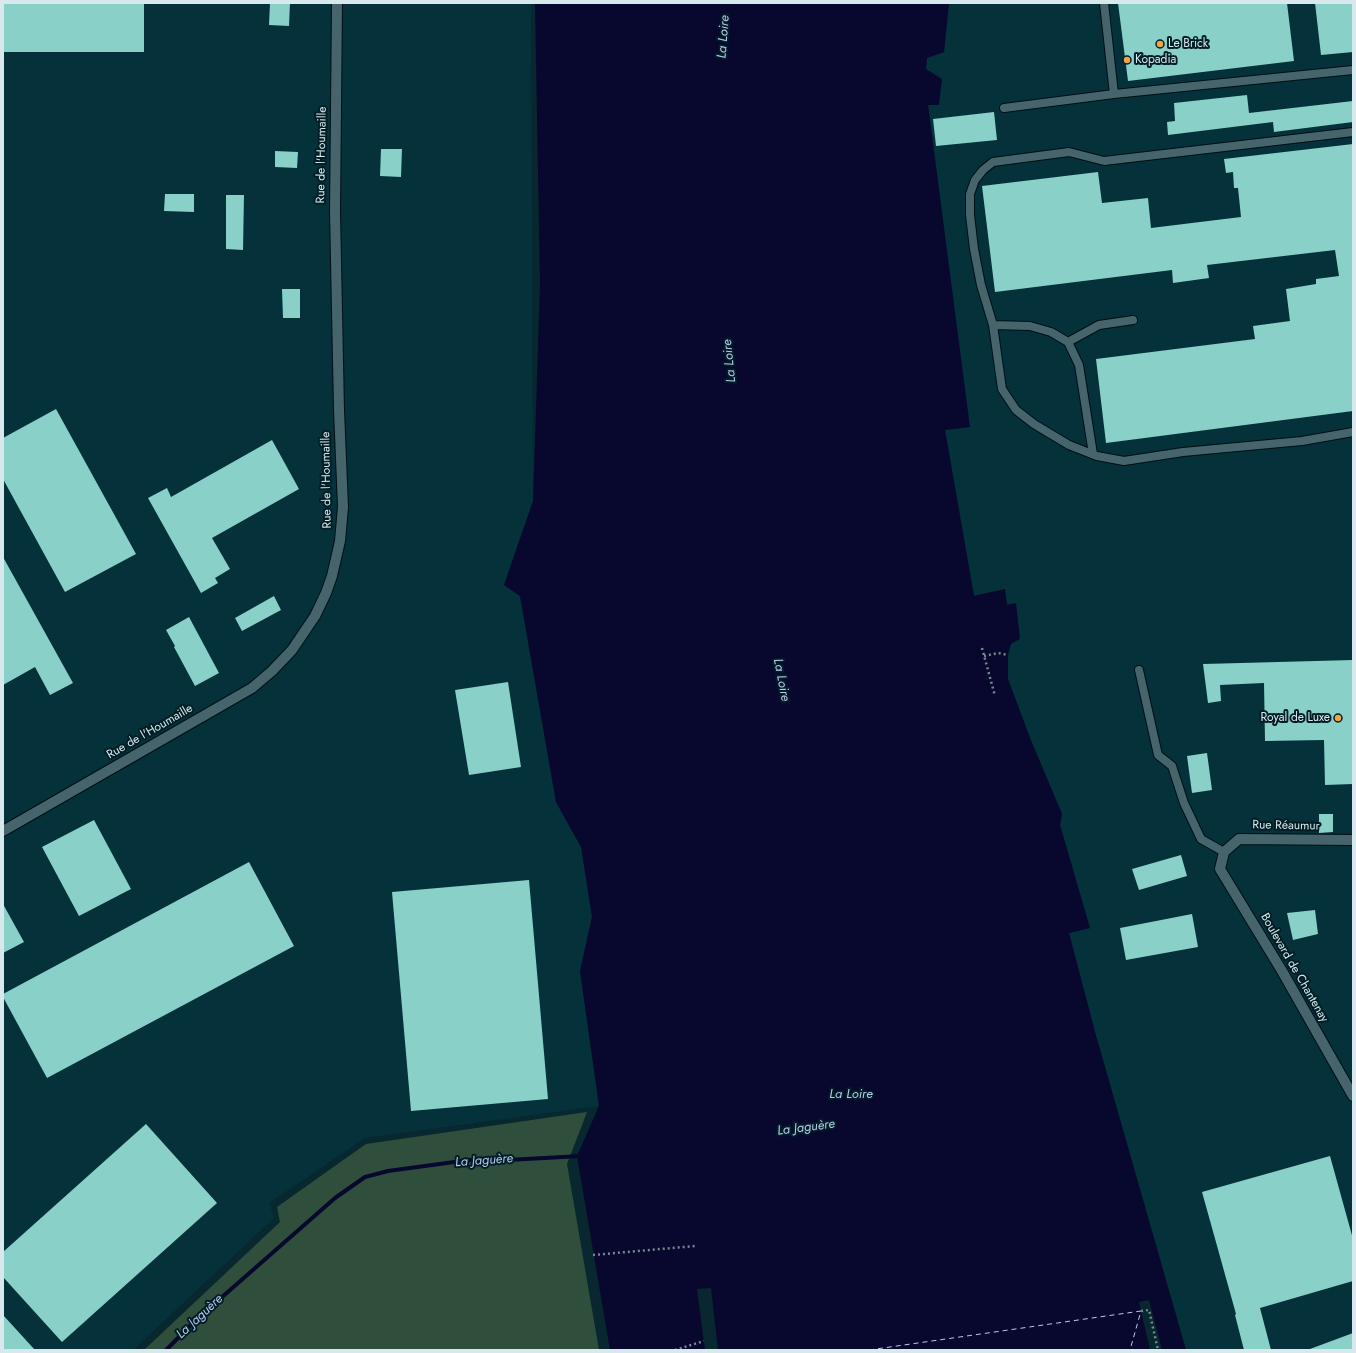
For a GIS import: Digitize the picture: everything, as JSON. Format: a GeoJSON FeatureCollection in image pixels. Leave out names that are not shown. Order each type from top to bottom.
{"type":"FeatureCollection","features":[{"type":"Feature","properties":{"kind":"street","name":"Rue de l'Houmaille"},"geometry":{"type":"LineString","coordinates":[[3,831],[252,688],[272,671],[292,650],[315,616],[326,593],[337,559],[340,541],[342,507],[335,210],[337,3]]}},
{"type":"Feature","properties":{"kind":"street","name":"Rue Réaumur"},"geometry":{"type":"LineString","coordinates":[[1224,852],[1238,838],[1353,840]]}},
{"type":"Feature","properties":{"kind":"street","name":"Boulevard de Chantenay"},"geometry":{"type":"LineString","coordinates":[[1224,852],[1220,870],[1282,971],[1353,1096]]}},
{"type":"Feature","properties":{"kind":"lane"},"geometry":{"type":"LineString","coordinates":[[1104,3],[1114,94]]}},
{"type":"Feature","properties":{"kind":"lane"},"geometry":{"type":"LineString","coordinates":[[1004,108],[1114,94],[1353,70]]}},
{"type":"Feature","properties":{"kind":"lane"},"geometry":{"type":"LineString","coordinates":[[1353,132],[1104,161],[1068,152],[992,162],[975,180],[970,194],[970,215],[974,249],[981,285],[993,325],[1002,389],[1016,410],[1034,424],[1070,445],[1093,454],[1124,461],[1183,452],[1302,441],[1353,432]]}},
{"type":"Feature","properties":{"kind":"lane"},"geometry":{"type":"LineString","coordinates":[[1068,342],[1099,325],[1133,320]]}},
{"type":"Feature","properties":{"kind":"lane"},"geometry":{"type":"LineString","coordinates":[[993,325],[1030,326],[1051,332],[1068,342],[1079,365],[1093,454]]}},
{"type":"Feature","properties":{"kind":"lane"},"geometry":{"type":"LineString","coordinates":[[1139,670],[1158,755],[1172,766],[1184,803],[1201,839],[1224,852]]}},
{"type":"Feature","properties":{"kind":"path"},"geometry":{"type":"LineString","coordinates":[[982,648],[995,696]]}},
{"type":"Feature","properties":{"kind":"path"},"geometry":{"type":"LineString","coordinates":[[984,656],[998,653],[1008,655]]}},
{"type":"Feature","properties":{"kind":"path"},"geometry":{"type":"LineString","coordinates":[[593,1255],[695,1246]]}},
{"type":"Feature","properties":{"kind":"path"},"geometry":{"type":"LineString","coordinates":[[1141,1312],[1149,1310],[1158,1350]]}},
{"type":"Feature","properties":{"kind":"path"},"geometry":{"type":"LineString","coordinates":[[675,1350],[704,1341]]}},
{"type":"Feature","properties":{"kind":"shaded area"},"geometry":{"type":"Polygon","coordinates":[[[3,3],[531,3],[533,501],[504,585],[520,596],[556,802],[582,849],[592,917],[580,971],[599,1106],[365,1138],[269,1203],[274,1218],[133,1350],[3,1350],[3,3]]]}},
{"type":"Feature","properties":{"kind":"shaded area"},"geometry":{"type":"Polygon","coordinates":[[[949,3],[1353,3],[1353,1350],[1186,1350],[1095,1032],[1069,933],[1090,928],[1060,825],[1062,814],[1030,738],[1008,679],[1008,655],[1016,603],[1007,605],[1005,589],[974,596],[945,430],[969,427],[928,105],[926,69],[927,58],[944,52],[949,3]]]}},
{"type":"Feature","properties":{"kind":"green space"},"geometry":{"type":"Polygon","coordinates":[[[587,1112],[567,1164],[599,1350],[144,1350],[280,1222],[277,1207],[366,1144],[587,1112]]]}},
{"type":"Feature","properties":{"kind":"water","name":"La Loire"},"geometry":{"type":"Polygon","coordinates":[[[535,3],[949,3],[944,52],[927,58],[926,69],[942,79],[939,105],[928,105],[970,427],[945,430],[974,596],[1005,589],[1007,605],[1016,603],[1020,639],[1011,644],[1008,655],[1008,679],[1030,738],[1062,814],[1060,825],[1090,928],[1069,933],[1095,1032],[1186,1350],[610,1350],[577,1156],[599,1106],[580,971],[592,917],[581,847],[556,802],[520,596],[504,585],[533,501],[540,285],[535,3]]]}},
{"type":"Feature","properties":{"kind":"pier"},"geometry":{"type":"Polygon","coordinates":[[[711,1288],[718,1350],[705,1350],[697,1289],[711,1288]]]}},
{"type":"Feature","properties":{"kind":"pier"},"geometry":{"type":"Polygon","coordinates":[[[1149,1300],[1162,1350],[1150,1350],[1139,1302],[1149,1300]]]}},
{"type":"Feature","properties":{"kind":"building"},"geometry":{"type":"Polygon","coordinates":[[[3,3],[144,3],[144,52],[3,52],[3,3]]]}},
{"type":"Feature","properties":{"kind":"building"},"geometry":{"type":"Polygon","coordinates":[[[270,3],[290,3],[289,26],[269,25],[270,3]]]}},
{"type":"Feature","properties":{"kind":"building"},"geometry":{"type":"Polygon","coordinates":[[[1118,3],[1287,3],[1294,61],[1128,81],[1118,3]]]}},
{"type":"Feature","properties":{"kind":"building"},"geometry":{"type":"Polygon","coordinates":[[[1315,3],[1353,3],[1353,52],[1321,55],[1315,3]]]}},
{"type":"Feature","properties":{"kind":"building"},"geometry":{"type":"Polygon","coordinates":[[[1247,95],[1249,113],[1353,101],[1353,122],[1274,132],[1273,122],[1168,135],[1167,122],[1175,121],[1174,103],[1247,95]]]}},
{"type":"Feature","properties":{"kind":"building"},"geometry":{"type":"Polygon","coordinates":[[[994,112],[997,140],[936,146],[933,119],[994,112]]]}},
{"type":"Feature","properties":{"kind":"building"},"geometry":{"type":"Polygon","coordinates":[[[1353,144],[1353,411],[1106,443],[1096,359],[1255,339],[1253,326],[1290,321],[1286,289],[1316,284],[1316,279],[1339,276],[1335,250],[1207,265],[1209,278],[1173,283],[1172,270],[995,292],[982,186],[1098,172],[1102,203],[1148,198],[1151,228],[1241,217],[1238,188],[1234,188],[1233,172],[1226,173],[1224,159],[1353,144]]]}},
{"type":"Feature","properties":{"kind":"building"},"geometry":{"type":"Polygon","coordinates":[[[381,149],[402,149],[401,177],[380,176],[381,149]]]}},
{"type":"Feature","properties":{"kind":"building"},"geometry":{"type":"Polygon","coordinates":[[[275,151],[298,152],[297,168],[275,167],[275,151]]]}},
{"type":"Feature","properties":{"kind":"building"},"geometry":{"type":"Polygon","coordinates":[[[165,194],[194,194],[194,212],[164,211],[165,194]]]}},
{"type":"Feature","properties":{"kind":"building"},"geometry":{"type":"Polygon","coordinates":[[[226,195],[244,195],[243,250],[226,249],[226,195]]]}},
{"type":"Feature","properties":{"kind":"building"},"geometry":{"type":"Polygon","coordinates":[[[282,289],[300,289],[300,318],[283,318],[282,289]]]}},
{"type":"Feature","properties":{"kind":"building"},"geometry":{"type":"Polygon","coordinates":[[[56,409],[136,554],[65,592],[3,479],[3,438],[56,409]]]}},
{"type":"Feature","properties":{"kind":"building"},"geometry":{"type":"Polygon","coordinates":[[[272,440],[299,489],[212,538],[230,569],[215,578],[218,583],[201,593],[148,498],[167,488],[171,497],[272,440]]]}},
{"type":"Feature","properties":{"kind":"building"},"geometry":{"type":"Polygon","coordinates":[[[3,557],[73,683],[50,695],[35,667],[3,685],[3,557]]]}},
{"type":"Feature","properties":{"kind":"building"},"geometry":{"type":"Polygon","coordinates":[[[274,596],[281,610],[242,631],[235,618],[274,596]]]}},
{"type":"Feature","properties":{"kind":"building"},"geometry":{"type":"Polygon","coordinates":[[[189,617],[219,673],[195,686],[166,630],[189,617]]]}},
{"type":"Feature","properties":{"kind":"building"},"geometry":{"type":"Polygon","coordinates":[[[1353,660],[1353,784],[1325,785],[1324,740],[1265,741],[1264,683],[1220,685],[1221,701],[1208,703],[1203,664],[1353,660]]]}},
{"type":"Feature","properties":{"kind":"building"},"geometry":{"type":"Polygon","coordinates":[[[508,682],[521,767],[469,775],[455,690],[508,682]]]}},
{"type":"Feature","properties":{"kind":"building"},"geometry":{"type":"Polygon","coordinates":[[[1207,753],[1212,790],[1192,793],[1187,756],[1207,753]]]}},
{"type":"Feature","properties":{"kind":"building"},"geometry":{"type":"Polygon","coordinates":[[[1319,814],[1333,814],[1333,832],[1319,833],[1319,814]]]}},
{"type":"Feature","properties":{"kind":"building"},"geometry":{"type":"Polygon","coordinates":[[[94,820],[131,889],[79,916],[42,847],[94,820]]]}},
{"type":"Feature","properties":{"kind":"building"},"geometry":{"type":"Polygon","coordinates":[[[1181,855],[1187,876],[1139,890],[1132,869],[1181,855]]]}},
{"type":"Feature","properties":{"kind":"building"},"geometry":{"type":"Polygon","coordinates":[[[249,862],[294,946],[47,1078],[3,997],[3,994],[249,862]]]}},
{"type":"Feature","properties":{"kind":"building"},"geometry":{"type":"Polygon","coordinates":[[[529,880],[548,1099],[411,1111],[392,892],[529,880]]]}},
{"type":"Feature","properties":{"kind":"building"},"geometry":{"type":"Polygon","coordinates":[[[3,904],[24,942],[3,953],[3,904]]]}},
{"type":"Feature","properties":{"kind":"building"},"geometry":{"type":"Polygon","coordinates":[[[1315,910],[1318,934],[1293,940],[1287,913],[1315,910]]]}},
{"type":"Feature","properties":{"kind":"building"},"geometry":{"type":"Polygon","coordinates":[[[1192,914],[1198,947],[1126,960],[1120,928],[1192,914]]]}},
{"type":"Feature","properties":{"kind":"building"},"geometry":{"type":"Polygon","coordinates":[[[146,1124],[217,1203],[62,1342],[3,1277],[3,1252],[146,1124]]]}},
{"type":"Feature","properties":{"kind":"building"},"geometry":{"type":"Polygon","coordinates":[[[1330,1156],[1353,1239],[1353,1281],[1260,1308],[1271,1350],[1244,1350],[1236,1314],[1202,1192],[1330,1156]]]}},
{"type":"Feature","properties":{"kind":"building"},"geometry":{"type":"Polygon","coordinates":[[[3,1315],[35,1350],[3,1350],[3,1315]]]}},
{"type":"Feature","properties":{"kind":"building"},"geometry":{"type":"Polygon","coordinates":[[[1353,1333],[1353,1350],[1310,1349],[1353,1333]]]}},
{"type":"Feature","properties":{"kind":"waterway","name":"La Jaguère"},"geometry":{"type":"LineString","coordinates":[[166,1350],[197,1319],[335,1198],[365,1177],[388,1171],[469,1160],[508,1160],[581,1156]]}},
{"type":"Feature","properties":{"kind":"ferry route"},"geometry":{"type":"LineString","coordinates":[[869,1350],[1141,1311],[1130,1350]]}},
{"type":"Feature","properties":{"kind":"place","name":"Le Brick"},"geometry":{"type":"Point","coordinates":[1160,44]}},
{"type":"Feature","properties":{"kind":"place","name":"Kopadia"},"geometry":{"type":"Point","coordinates":[1127,60]}},
{"type":"Feature","properties":{"kind":"place","name":"Royal de Luxe"},"geometry":{"type":"Point","coordinates":[1338,718]}}]}
